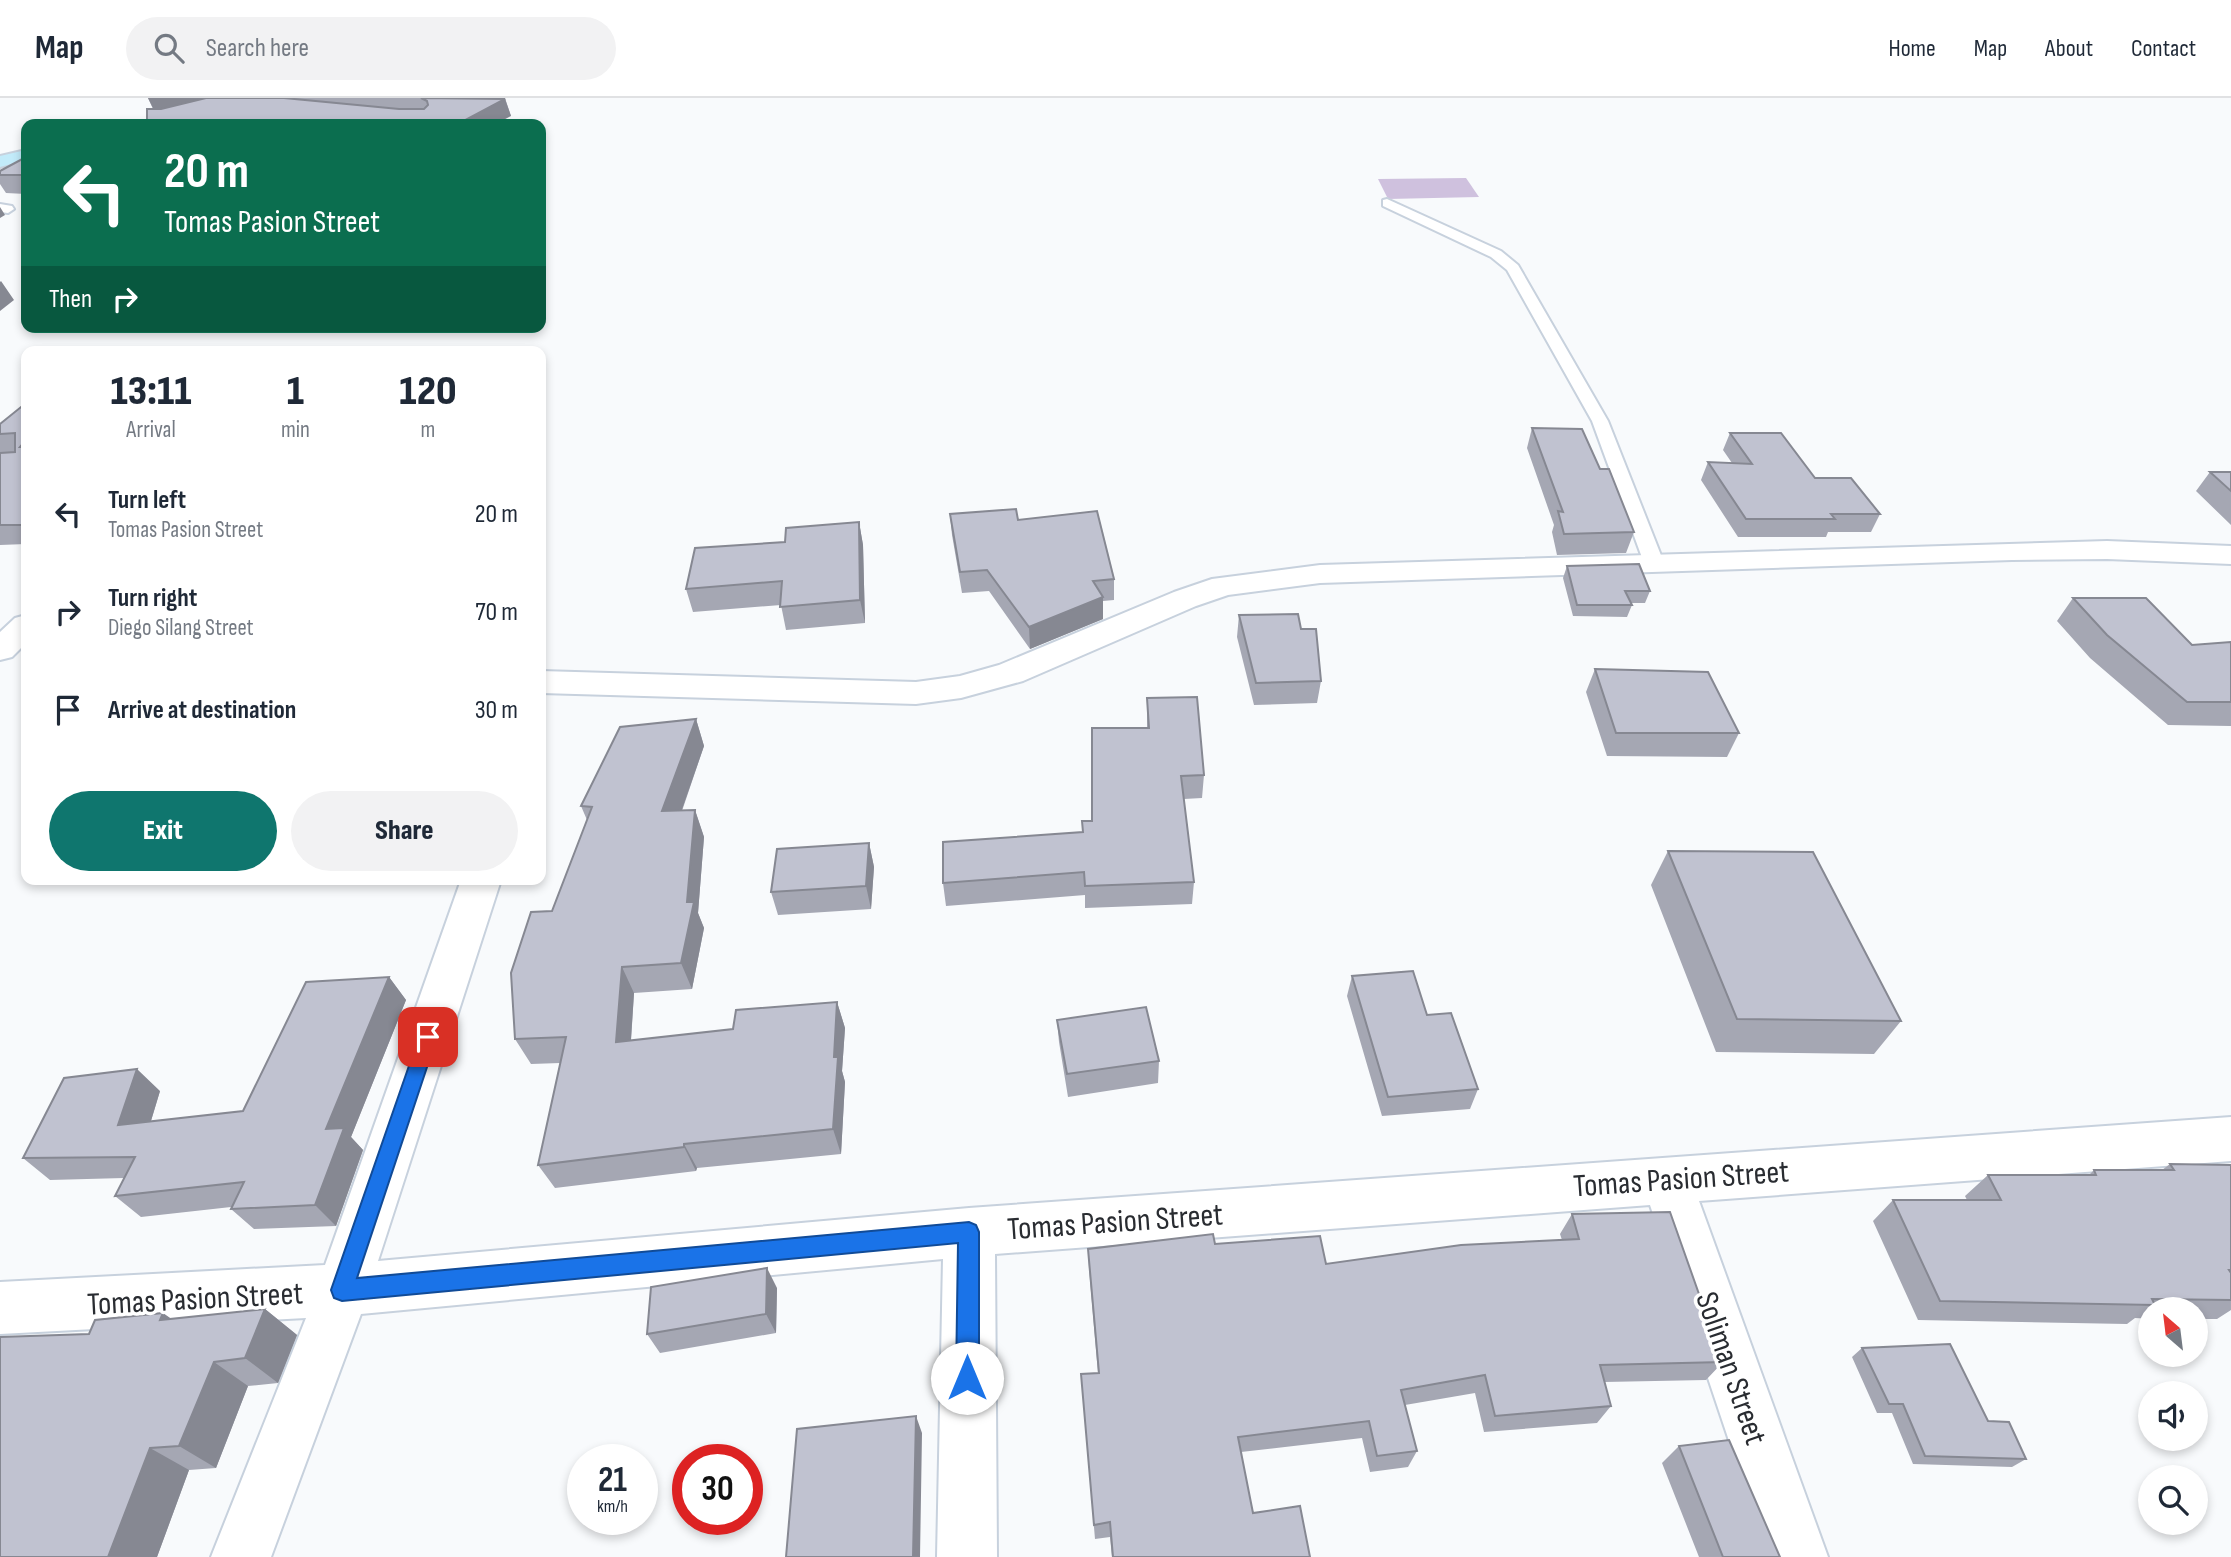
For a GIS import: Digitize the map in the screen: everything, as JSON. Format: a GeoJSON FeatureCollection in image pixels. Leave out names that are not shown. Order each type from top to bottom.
{"type":"FeatureCollection","features":[{"type":"Feature","properties":{"kind":"street"},"geometry":{"type":"LineString","coordinates":[[546,689],[916,693],[961,687],[1011,673],[1185,598],[1223,586],[1320,575],[2012,551],[2106,550],[2231,555]]}},
{"type":"Feature","properties":{"kind":"street"},"geometry":{"type":"LineString","coordinates":[[0,650],[21,630]]}},
{"type":"Feature","properties":{"kind":"street"},"geometry":{"type":"LineString","coordinates":[[0,665],[21,665]]}},
{"type":"Feature","properties":{"kind":"street"},"geometry":{"type":"LineString","coordinates":[[241,1557],[342,1290],[479,885]]}},
{"type":"Feature","properties":{"kind":"street","name":"Tomas Pasion Street"},"geometry":{"type":"LineString","coordinates":[[0,1308],[342,1290],[969,1232],[2231,1139]]}},
{"type":"Feature","properties":{"kind":"street","name":"Soliman Street"},"geometry":{"type":"LineString","coordinates":[[1666,1179],[1798,1557]]}},
{"type":"Feature","properties":{"kind":"street"},"geometry":{"type":"LineString","coordinates":[[967,1557],[969,1232]]}},
{"type":"Feature","properties":{"kind":"lane"},"geometry":{"type":"LineString","coordinates":[[1387,203],[1496,254],[1513,268],[1600,421],[1654,563]]}},
{"type":"Feature","properties":{"kind":"shaded area"},"geometry":{"type":"Polygon","coordinates":[[[1466,178],[1479,197],[1388,199],[1378,179],[1466,178]]]}},
{"type":"Feature","properties":{"kind":"building"},"geometry":{"type":"Polygon","coordinates":[[[206,98],[284,98],[399,109],[424,109],[428,105],[427,101],[421,98],[505,99],[467,119],[147,119],[147,109],[161,109],[206,98]]]}},
{"type":"Feature","properties":{"kind":"building"},"geometry":{"type":"Polygon","coordinates":[[[21,160],[21,175],[0,175],[0,171],[21,160]]]}},
{"type":"Feature","properties":{"kind":"building"},"geometry":{"type":"Polygon","coordinates":[[[21,407],[21,525],[0,525],[0,453],[15,452],[15,433],[0,434],[0,424],[21,407]]]}},
{"type":"Feature","properties":{"kind":"building"},"geometry":{"type":"Polygon","coordinates":[[[1532,428],[1582,429],[1600,469],[1609,469],[1634,532],[1564,534],[1558,511],[1563,512],[1532,428]]]}},
{"type":"Feature","properties":{"kind":"building"},"geometry":{"type":"Polygon","coordinates":[[[1730,433],[1781,433],[1815,478],[1851,478],[1880,514],[1831,514],[1835,519],[1746,519],[1708,462],[1752,464],[1730,433]]]}},
{"type":"Feature","properties":{"kind":"building"},"geometry":{"type":"Polygon","coordinates":[[[2210,472],[2231,472],[2231,491],[2210,472]]]}},
{"type":"Feature","properties":{"kind":"building"},"geometry":{"type":"Polygon","coordinates":[[[1016,509],[1018,520],[1097,511],[1114,579],[1093,581],[1103,597],[1029,627],[987,570],[960,572],[950,514],[1016,509]]]}},
{"type":"Feature","properties":{"kind":"building"},"geometry":{"type":"Polygon","coordinates":[[[859,522],[860,600],[780,607],[782,581],[686,589],[695,548],[785,542],[786,528],[859,522]]]}},
{"type":"Feature","properties":{"kind":"building"},"geometry":{"type":"Polygon","coordinates":[[[1639,564],[1650,591],[1625,591],[1632,605],[1577,605],[1567,566],[1639,564]]]}},
{"type":"Feature","properties":{"kind":"building"},"geometry":{"type":"Polygon","coordinates":[[[2073,598],[2146,598],[2192,645],[2231,642],[2231,702],[2187,702],[2107,635],[2073,598]]]}},
{"type":"Feature","properties":{"kind":"building"},"geometry":{"type":"Polygon","coordinates":[[[1298,614],[1301,629],[1316,629],[1321,681],[1256,683],[1239,615],[1298,614]]]}},
{"type":"Feature","properties":{"kind":"building"},"geometry":{"type":"Polygon","coordinates":[[[1595,669],[1708,672],[1739,733],[1616,733],[1595,669]]]}},
{"type":"Feature","properties":{"kind":"building"},"geometry":{"type":"Polygon","coordinates":[[[1197,697],[1204,775],[1181,776],[1194,882],[1085,886],[1084,872],[943,883],[943,842],[1083,832],[1082,821],[1092,821],[1092,728],[1149,728],[1147,698],[1197,697]]]}},
{"type":"Feature","properties":{"kind":"building"},"geometry":{"type":"Polygon","coordinates":[[[696,719],[662,811],[695,810],[687,902],[694,902],[681,963],[622,967],[616,1042],[733,1029],[736,1010],[837,1002],[834,1057],[838,1057],[833,1129],[684,1144],[684,1147],[538,1165],[566,1037],[515,1039],[511,973],[531,912],[552,911],[592,807],[581,806],[620,727],[696,719]]]}},
{"type":"Feature","properties":{"kind":"building"},"geometry":{"type":"Polygon","coordinates":[[[869,843],[866,886],[771,892],[777,849],[869,843]]]}},
{"type":"Feature","properties":{"kind":"building"},"geometry":{"type":"Polygon","coordinates":[[[1668,851],[1813,852],[1901,1021],[1737,1019],[1668,851]]]}},
{"type":"Feature","properties":{"kind":"building"},"geometry":{"type":"Polygon","coordinates":[[[1413,971],[1427,1015],[1451,1013],[1478,1089],[1388,1097],[1352,976],[1413,971]]]}},
{"type":"Feature","properties":{"kind":"building"},"geometry":{"type":"Polygon","coordinates":[[[389,977],[326,1129],[344,1128],[315,1205],[231,1209],[244,1182],[115,1196],[135,1157],[23,1158],[64,1078],[137,1069],[118,1125],[243,1111],[306,982],[389,977]]]}},
{"type":"Feature","properties":{"kind":"building"},"geometry":{"type":"Polygon","coordinates":[[[1146,1007],[1159,1061],[1067,1074],[1057,1020],[1146,1007]]]}},
{"type":"Feature","properties":{"kind":"building"},"geometry":{"type":"Polygon","coordinates":[[[2170,1164],[2231,1165],[2231,1300],[2208,1300],[2208,1297],[2138,1297],[2138,1305],[1940,1301],[1893,1200],[2001,1200],[1988,1175],[2096,1175],[2094,1170],[2174,1170],[2170,1164]]]}},
{"type":"Feature","properties":{"kind":"building"},"geometry":{"type":"Polygon","coordinates":[[[1670,1212],[1723,1362],[1600,1365],[1611,1406],[1495,1416],[1485,1375],[1401,1390],[1417,1451],[1377,1456],[1369,1421],[1238,1437],[1253,1513],[1300,1506],[1310,1557],[1113,1557],[1110,1522],[1094,1525],[1081,1374],[1099,1373],[1088,1249],[1213,1234],[1215,1244],[1320,1236],[1326,1264],[1461,1245],[1579,1239],[1572,1214],[1670,1212]]]}},
{"type":"Feature","properties":{"kind":"building"},"geometry":{"type":"Polygon","coordinates":[[[767,1268],[766,1314],[647,1334],[651,1287],[767,1268]]]}},
{"type":"Feature","properties":{"kind":"building"},"geometry":{"type":"Polygon","coordinates":[[[265,1309],[245,1358],[214,1362],[179,1446],[150,1448],[108,1557],[0,1557],[0,1337],[89,1334],[95,1320],[163,1313],[160,1320],[265,1309]]]}},
{"type":"Feature","properties":{"kind":"building"},"geometry":{"type":"Polygon","coordinates":[[[1950,1344],[1988,1421],[2009,1422],[2026,1459],[1925,1456],[1903,1404],[1889,1404],[1862,1348],[1950,1344]]]}},
{"type":"Feature","properties":{"kind":"building"},"geometry":{"type":"Polygon","coordinates":[[[916,1416],[913,1557],[786,1557],[797,1429],[916,1416]]]}},
{"type":"Feature","properties":{"kind":"building"},"geometry":{"type":"Polygon","coordinates":[[[1729,1440],[1780,1557],[1723,1557],[1679,1446],[1729,1440]]]}},
{"type":"Feature","properties":{"kind":"route"},"geometry":{"type":"LineString","coordinates":[[428,1037],[342,1290],[969,1232],[967,1378]]}}]}
